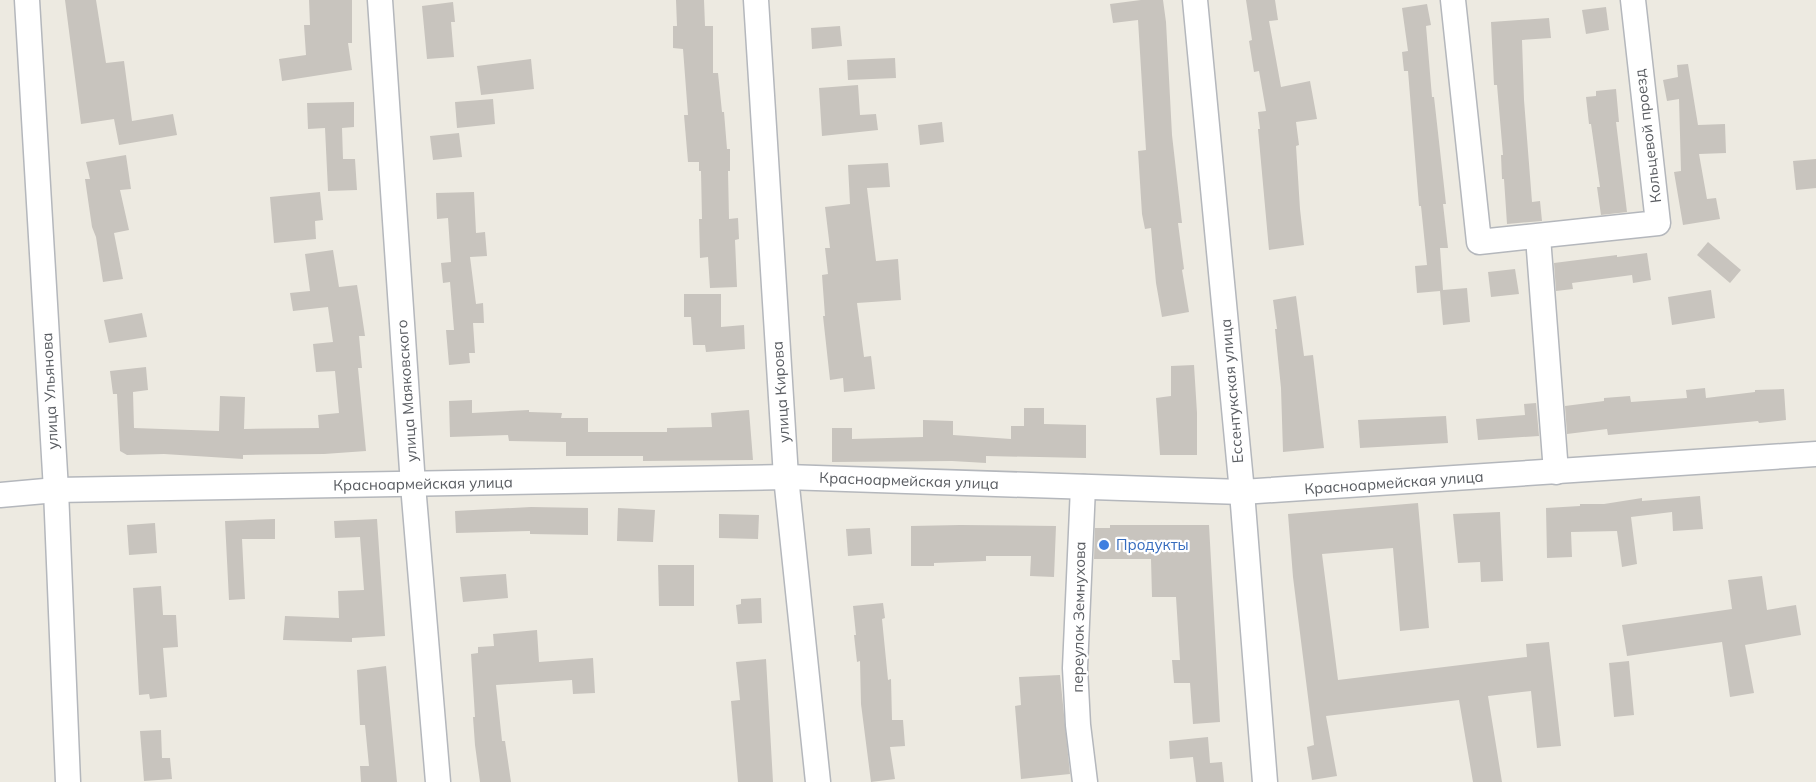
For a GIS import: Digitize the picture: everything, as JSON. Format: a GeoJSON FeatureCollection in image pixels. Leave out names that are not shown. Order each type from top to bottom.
{"type":"FeatureCollection","features":[{"type":"Feature","properties":{"kind":"street","name":"улица Ульянова"},"geometry":{"type":"LineString","coordinates":[[27,0],[56,490],[68,782]]}},
{"type":"Feature","properties":{"kind":"street","name":"улица Маяковского"},"geometry":{"type":"LineString","coordinates":[[380,0],[413,485],[438,782]]}},
{"type":"Feature","properties":{"kind":"street","name":"улица Кирова"},"geometry":{"type":"LineString","coordinates":[[756,0],[786,477],[818,782]]}},
{"type":"Feature","properties":{"kind":"street","name":"Ессентукская улица"},"geometry":{"type":"LineString","coordinates":[[1195,0],[1242,492],[1265,782]]}},
{"type":"Feature","properties":{"kind":"street","name":"Кольцевой проезд"},"geometry":{"type":"LineString","coordinates":[[1453,0],[1479,242],[1658,223],[1633,0]]}},
{"type":"Feature","properties":{"kind":"street"},"geometry":{"type":"LineString","coordinates":[[1538,237],[1556,472]]}},
{"type":"Feature","properties":{"kind":"street","name":"Красноармейская улица"},"geometry":{"type":"LineString","coordinates":[[0,495],[56,490],[786,477],[1242,492],[1816,454]]}},
{"type":"Feature","properties":{"kind":"street","name":"переулок Земнухова"},"geometry":{"type":"LineString","coordinates":[[1083,487],[1075,668],[1078,725],[1085,782]]}},
{"type":"Feature","properties":{"kind":"building"},"geometry":{"type":"Polygon","coordinates":[[[65,0],[96,0],[106,63],[124,61],[132,121],[173,114],[177,135],[119,145],[114,119],[81,124],[65,0]]]}},
{"type":"Feature","properties":{"kind":"building"},"geometry":{"type":"Polygon","coordinates":[[[309,0],[352,0],[352,43],[348,43],[352,70],[282,81],[279,59],[306,55],[304,25],[310,25],[309,0]]]}},
{"type":"Feature","properties":{"kind":"building"},"geometry":{"type":"Polygon","coordinates":[[[676,0],[704,0],[705,26],[713,26],[713,73],[718,73],[727,149],[730,149],[729,219],[738,218],[739,239],[735,240],[737,287],[710,288],[708,257],[700,258],[701,171],[699,171],[699,162],[688,162],[684,115],[688,115],[683,49],[673,48],[673,26],[677,26],[676,0]]]}},
{"type":"Feature","properties":{"kind":"building"},"geometry":{"type":"Polygon","coordinates":[[[1163,0],[1172,135],[1182,223],[1178,223],[1189,312],[1162,317],[1151,228],[1145,229],[1142,214],[1138,151],[1146,150],[1138,20],[1113,23],[1110,4],[1163,0]]]}},
{"type":"Feature","properties":{"kind":"building"},"geometry":{"type":"Polygon","coordinates":[[[1246,0],[1275,0],[1278,20],[1269,21],[1281,87],[1310,81],[1317,119],[1296,122],[1304,245],[1269,250],[1258,129],[1260,129],[1258,112],[1266,111],[1259,71],[1254,72],[1246,0]]]}},
{"type":"Feature","properties":{"kind":"building"},"geometry":{"type":"Polygon","coordinates":[[[453,2],[455,22],[451,22],[454,57],[427,59],[422,6],[453,2]]]}},
{"type":"Feature","properties":{"kind":"building"},"geometry":{"type":"Polygon","coordinates":[[[1427,4],[1431,25],[1426,26],[1432,97],[1434,97],[1446,204],[1443,204],[1448,248],[1440,248],[1443,290],[1467,288],[1470,322],[1443,325],[1440,291],[1417,293],[1415,266],[1427,265],[1421,206],[1419,206],[1408,71],[1404,71],[1402,52],[1408,51],[1402,8],[1427,4]]]}},
{"type":"Feature","properties":{"kind":"building"},"geometry":{"type":"Polygon","coordinates":[[[1606,7],[1609,30],[1586,34],[1582,10],[1606,7]]]}},
{"type":"Feature","properties":{"kind":"building"},"geometry":{"type":"Polygon","coordinates":[[[1549,18],[1551,38],[1522,40],[1532,202],[1540,201],[1542,221],[1507,224],[1497,85],[1494,85],[1491,22],[1549,18]]]}},
{"type":"Feature","properties":{"kind":"building"},"geometry":{"type":"Polygon","coordinates":[[[840,26],[842,46],[812,49],[811,28],[840,26]]]}},
{"type":"Feature","properties":{"kind":"building"},"geometry":{"type":"Polygon","coordinates":[[[895,58],[896,78],[848,80],[847,60],[895,58]]]}},
{"type":"Feature","properties":{"kind":"building"},"geometry":{"type":"Polygon","coordinates":[[[531,59],[534,89],[481,95],[477,66],[531,59]]]}},
{"type":"Feature","properties":{"kind":"building"},"geometry":{"type":"Polygon","coordinates":[[[1688,64],[1698,125],[1725,124],[1726,153],[1699,154],[1707,199],[1716,198],[1720,219],[1683,225],[1674,172],[1681,171],[1679,99],[1667,101],[1663,80],[1678,77],[1677,65],[1688,64]]]}},
{"type":"Feature","properties":{"kind":"building"},"geometry":{"type":"Polygon","coordinates":[[[858,85],[860,115],[876,114],[878,130],[822,136],[819,88],[858,85]]]}},
{"type":"Feature","properties":{"kind":"building"},"geometry":{"type":"Polygon","coordinates":[[[1616,89],[1619,122],[1616,122],[1627,212],[1601,215],[1597,187],[1600,187],[1586,97],[1596,96],[1596,91],[1616,89]]]}},
{"type":"Feature","properties":{"kind":"building"},"geometry":{"type":"Polygon","coordinates":[[[493,99],[495,124],[457,128],[455,102],[493,99]]]}},
{"type":"Feature","properties":{"kind":"building"},"geometry":{"type":"Polygon","coordinates":[[[354,102],[354,127],[342,128],[343,159],[355,159],[357,190],[328,191],[325,128],[308,129],[307,103],[354,102]]]}},
{"type":"Feature","properties":{"kind":"building"},"geometry":{"type":"Polygon","coordinates":[[[942,122],[944,142],[920,145],[918,125],[942,122]]]}},
{"type":"Feature","properties":{"kind":"building"},"geometry":{"type":"Polygon","coordinates":[[[459,133],[462,157],[433,160],[430,136],[459,133]]]}},
{"type":"Feature","properties":{"kind":"building"},"geometry":{"type":"Polygon","coordinates":[[[126,155],[131,189],[120,190],[129,230],[114,233],[123,279],[103,282],[85,179],[90,179],[86,162],[126,155]]]}},
{"type":"Feature","properties":{"kind":"building"},"geometry":{"type":"Polygon","coordinates":[[[1816,159],[1816,188],[1796,190],[1793,161],[1816,159]]]}},
{"type":"Feature","properties":{"kind":"building"},"geometry":{"type":"Polygon","coordinates":[[[888,163],[890,187],[867,188],[876,261],[898,259],[901,300],[857,303],[864,357],[871,356],[875,389],[844,392],[843,378],[830,380],[823,316],[825,316],[822,275],[828,274],[825,248],[830,248],[825,207],[850,204],[848,165],[888,163]]]}},
{"type":"Feature","properties":{"kind":"building"},"geometry":{"type":"Polygon","coordinates":[[[320,192],[323,220],[315,221],[316,239],[274,243],[270,197],[320,192]]]}},
{"type":"Feature","properties":{"kind":"building"},"geometry":{"type":"Polygon","coordinates":[[[474,192],[476,233],[485,232],[487,256],[470,257],[476,304],[483,303],[484,323],[473,323],[475,353],[469,353],[470,363],[449,365],[446,330],[454,330],[450,282],[443,283],[441,263],[451,262],[448,218],[437,219],[436,193],[474,192]]]}},
{"type":"Feature","properties":{"kind":"building"},"geometry":{"type":"Polygon","coordinates":[[[1708,242],[1741,270],[1730,283],[1697,255],[1708,242]]]}},
{"type":"Feature","properties":{"kind":"building"},"geometry":{"type":"Polygon","coordinates":[[[333,250],[339,287],[357,285],[361,309],[365,336],[359,336],[362,368],[358,368],[366,451],[243,455],[243,459],[164,454],[127,455],[120,451],[117,394],[113,394],[110,371],[146,367],[148,390],[133,392],[134,428],[219,431],[220,396],[245,397],[244,429],[319,428],[318,415],[339,413],[335,371],[316,372],[313,344],[333,342],[328,307],[293,311],[290,293],[310,291],[305,254],[333,250]]]}},
{"type":"Feature","properties":{"kind":"building"},"geometry":{"type":"Polygon","coordinates":[[[1647,253],[1651,280],[1633,283],[1632,275],[1572,283],[1573,289],[1556,291],[1554,263],[1647,253]]]}},
{"type":"Feature","properties":{"kind":"building"},"geometry":{"type":"Polygon","coordinates":[[[1515,269],[1519,294],[1491,297],[1488,272],[1515,269]]]}},
{"type":"Feature","properties":{"kind":"building"},"geometry":{"type":"Polygon","coordinates":[[[1711,290],[1715,318],[1672,325],[1668,297],[1711,290]]]}},
{"type":"Feature","properties":{"kind":"building"},"geometry":{"type":"Polygon","coordinates":[[[684,294],[721,294],[721,327],[744,325],[745,349],[706,352],[705,345],[693,345],[691,317],[684,317],[684,294]]]}},
{"type":"Feature","properties":{"kind":"building"},"geometry":{"type":"Polygon","coordinates":[[[1296,296],[1304,356],[1313,355],[1324,448],[1283,452],[1281,388],[1273,300],[1296,296]]]}},
{"type":"Feature","properties":{"kind":"building"},"geometry":{"type":"Polygon","coordinates":[[[142,313],[147,337],[109,343],[104,320],[142,313]]]}},
{"type":"Feature","properties":{"kind":"building"},"geometry":{"type":"Polygon","coordinates":[[[1194,365],[1197,455],[1160,455],[1156,398],[1171,396],[1171,366],[1194,365]]]}},
{"type":"Feature","properties":{"kind":"building"},"geometry":{"type":"Polygon","coordinates":[[[1705,388],[1706,398],[1755,392],[1755,390],[1784,389],[1786,420],[1608,435],[1607,429],[1567,434],[1565,406],[1604,401],[1604,398],[1630,396],[1631,402],[1687,398],[1686,390],[1705,388]]]}},
{"type":"Feature","properties":{"kind":"building"},"geometry":{"type":"Polygon","coordinates":[[[472,400],[472,413],[529,410],[529,412],[562,413],[561,418],[588,418],[588,432],[667,432],[667,428],[712,427],[711,413],[749,410],[753,460],[643,461],[643,456],[566,456],[566,442],[509,441],[508,435],[450,437],[449,401],[472,400]]]}},
{"type":"Feature","properties":{"kind":"building"},"geometry":{"type":"Polygon","coordinates":[[[1536,403],[1539,436],[1478,440],[1476,419],[1525,415],[1524,404],[1536,403]]]}},
{"type":"Feature","properties":{"kind":"building"},"geometry":{"type":"Polygon","coordinates":[[[1024,408],[1044,408],[1044,424],[1086,425],[1086,458],[986,456],[986,463],[832,462],[832,428],[852,428],[852,439],[923,437],[923,420],[953,421],[953,435],[1011,439],[1011,426],[1024,426],[1024,408]]]}},
{"type":"Feature","properties":{"kind":"building"},"geometry":{"type":"Polygon","coordinates":[[[1446,416],[1448,443],[1360,448],[1358,420],[1446,416]]]}},
{"type":"Feature","properties":{"kind":"building"},"geometry":{"type":"Polygon","coordinates":[[[1700,496],[1703,529],[1673,531],[1672,512],[1631,517],[1637,564],[1622,567],[1617,531],[1571,532],[1572,557],[1547,558],[1546,508],[1604,504],[1642,498],[1642,501],[1700,496]]]}},
{"type":"Feature","properties":{"kind":"building"},"geometry":{"type":"Polygon","coordinates":[[[1418,503],[1429,628],[1400,631],[1393,548],[1322,554],[1338,680],[1527,657],[1526,644],[1549,642],[1561,746],[1537,748],[1531,691],[1488,696],[1502,782],[1473,782],[1459,700],[1326,716],[1337,776],[1312,780],[1307,747],[1314,745],[1293,577],[1288,514],[1418,503]]]}},
{"type":"Feature","properties":{"kind":"building"},"geometry":{"type":"Polygon","coordinates":[[[531,507],[588,508],[588,535],[530,534],[530,531],[456,533],[455,511],[531,507]]]}},
{"type":"Feature","properties":{"kind":"building"},"geometry":{"type":"Polygon","coordinates":[[[618,508],[655,510],[653,542],[617,541],[618,508]]]}},
{"type":"Feature","properties":{"kind":"building"},"geometry":{"type":"Polygon","coordinates":[[[1500,512],[1503,581],[1481,582],[1480,562],[1458,563],[1453,514],[1500,512]]]}},
{"type":"Feature","properties":{"kind":"building"},"geometry":{"type":"Polygon","coordinates":[[[719,514],[759,515],[758,539],[719,538],[719,514]]]}},
{"type":"Feature","properties":{"kind":"building"},"geometry":{"type":"Polygon","coordinates":[[[275,519],[275,539],[242,539],[245,599],[229,600],[225,521],[275,519]]]}},
{"type":"Feature","properties":{"kind":"building"},"geometry":{"type":"Polygon","coordinates":[[[377,519],[385,636],[352,638],[352,642],[283,640],[285,616],[339,618],[338,591],[364,590],[360,537],[335,538],[334,521],[377,519]]]}},
{"type":"Feature","properties":{"kind":"building"},"geometry":{"type":"Polygon","coordinates":[[[155,523],[157,553],[129,555],[127,525],[155,523]]]}},
{"type":"Feature","properties":{"kind":"building"},"geometry":{"type":"Polygon","coordinates":[[[1110,525],[1209,525],[1220,722],[1193,724],[1190,683],[1174,683],[1172,660],[1180,660],[1176,597],[1152,597],[1151,559],[1094,559],[1095,528],[1110,528],[1110,525]]]}},
{"type":"Feature","properties":{"kind":"building"},"geometry":{"type":"Polygon","coordinates":[[[911,526],[1056,526],[1054,577],[1030,576],[1031,556],[986,556],[986,561],[911,566],[911,526]]]}},
{"type":"Feature","properties":{"kind":"building"},"geometry":{"type":"Polygon","coordinates":[[[870,528],[872,554],[848,556],[846,529],[870,528]]]}},
{"type":"Feature","properties":{"kind":"building"},"geometry":{"type":"Polygon","coordinates":[[[658,565],[694,565],[694,606],[659,606],[658,565]]]}},
{"type":"Feature","properties":{"kind":"building"},"geometry":{"type":"Polygon","coordinates":[[[506,574],[508,598],[463,602],[460,577],[506,574]]]}},
{"type":"Feature","properties":{"kind":"building"},"geometry":{"type":"Polygon","coordinates":[[[1762,576],[1767,610],[1796,605],[1801,635],[1745,645],[1754,693],[1730,697],[1722,642],[1627,656],[1622,625],[1732,609],[1728,580],[1762,576]]]}},
{"type":"Feature","properties":{"kind":"building"},"geometry":{"type":"Polygon","coordinates":[[[161,586],[163,615],[176,615],[178,647],[163,648],[167,697],[150,699],[149,694],[139,695],[133,588],[161,586]]]}},
{"type":"Feature","properties":{"kind":"building"},"geometry":{"type":"Polygon","coordinates":[[[761,598],[762,623],[738,624],[736,605],[741,604],[741,599],[761,598]]]}},
{"type":"Feature","properties":{"kind":"building"},"geometry":{"type":"Polygon","coordinates":[[[883,603],[885,618],[882,619],[888,680],[891,679],[892,720],[903,720],[905,746],[890,747],[895,779],[871,782],[861,704],[860,661],[857,662],[853,606],[883,603]]]}},
{"type":"Feature","properties":{"kind":"building"},"geometry":{"type":"Polygon","coordinates":[[[537,630],[539,662],[593,658],[595,693],[573,694],[572,680],[496,685],[502,741],[505,741],[511,782],[480,782],[473,717],[475,717],[471,654],[478,653],[478,647],[494,646],[493,634],[537,630]]]}},
{"type":"Feature","properties":{"kind":"building"},"geometry":{"type":"Polygon","coordinates":[[[766,659],[773,782],[738,782],[731,701],[740,700],[736,662],[766,659]]]}},
{"type":"Feature","properties":{"kind":"building"},"geometry":{"type":"Polygon","coordinates":[[[1629,661],[1634,715],[1614,717],[1609,663],[1629,661]]]}},
{"type":"Feature","properties":{"kind":"building"},"geometry":{"type":"Polygon","coordinates":[[[386,666],[397,782],[361,782],[360,766],[369,766],[365,725],[360,725],[357,670],[386,666]]]}},
{"type":"Feature","properties":{"kind":"building"},"geometry":{"type":"Polygon","coordinates":[[[1060,675],[1070,774],[1021,779],[1015,706],[1021,705],[1019,677],[1060,675]]]}},
{"type":"Feature","properties":{"kind":"building"},"geometry":{"type":"Polygon","coordinates":[[[161,730],[162,758],[170,758],[172,779],[144,781],[140,731],[161,730]]]}},
{"type":"Feature","properties":{"kind":"building"},"geometry":{"type":"Polygon","coordinates":[[[1208,737],[1210,763],[1222,762],[1224,782],[1196,782],[1193,757],[1170,759],[1169,741],[1208,737]]]}},
{"type":"Feature","properties":{"kind":"place","name":"Продукты"},"geometry":{"type":"Point","coordinates":[1104,545]}}]}
